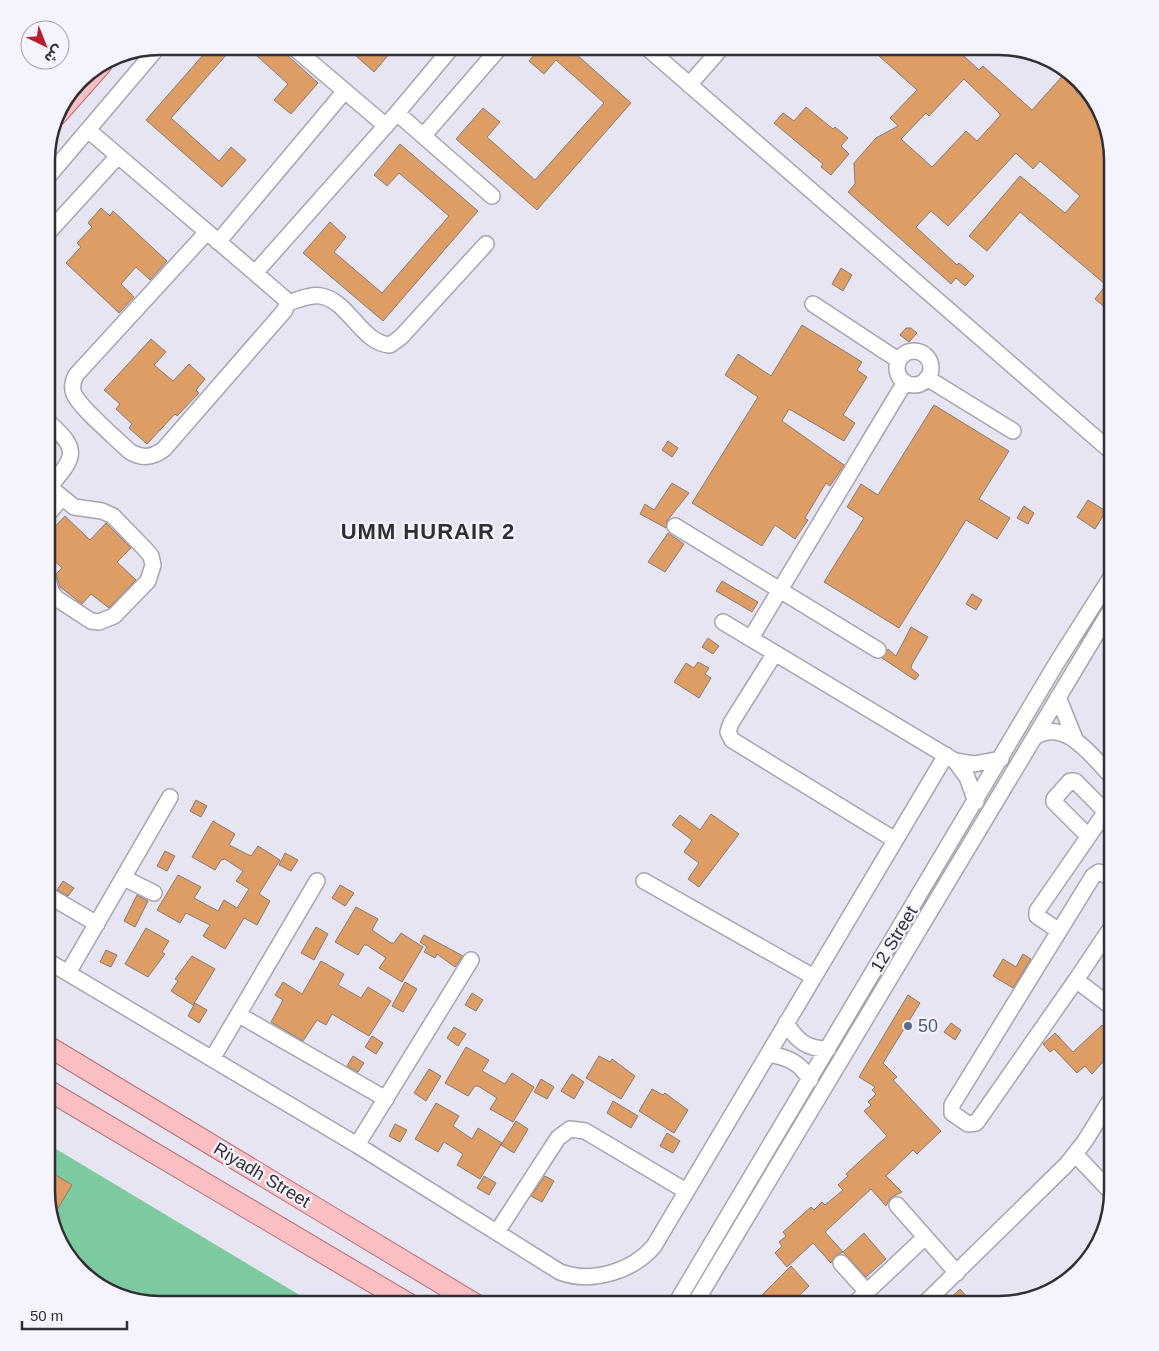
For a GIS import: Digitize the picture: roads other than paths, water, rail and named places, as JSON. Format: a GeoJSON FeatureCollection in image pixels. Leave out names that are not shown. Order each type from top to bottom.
{"type":"FeatureCollection","features":[{"type":"Feature","properties":{"kind":"main road","name":"Riyadh Street"},"geometry":{"type":"LineString","coordinates":[[55,1050],[462,1296]]}},
{"type":"Feature","properties":{"kind":"main road","name":"Riyadh Street"},"geometry":{"type":"LineString","coordinates":[[55,1094],[396,1296]]}},
{"type":"Feature","properties":{"kind":"street"},"geometry":{"type":"LineString","coordinates":[[55,168],[151,55]]}},
{"type":"Feature","properties":{"kind":"street"},"geometry":{"type":"LineString","coordinates":[[302,55],[386,126]]}},
{"type":"Feature","properties":{"kind":"street"},"geometry":{"type":"LineString","coordinates":[[256,273],[397,114],[445,55]]}},
{"type":"Feature","properties":{"kind":"street"},"geometry":{"type":"LineString","coordinates":[[424,135],[493,55]]}},
{"type":"Feature","properties":{"kind":"street"},"geometry":{"type":"LineString","coordinates":[[655,55],[1104,444]]}},
{"type":"Feature","properties":{"kind":"street"},"geometry":{"type":"LineString","coordinates":[[689,85],[715,55]]}},
{"type":"Feature","properties":{"kind":"street"},"geometry":{"type":"LineString","coordinates":[[344,92],[212,237],[76,375],[73,381],[74,395],[78,400],[129,451],[137,456],[147,457],[156,455],[164,449],[281,316],[287,303],[313,295],[328,298],[376,341],[390,345],[401,338],[486,244]]}},
{"type":"Feature","properties":{"kind":"street"},"geometry":{"type":"LineString","coordinates":[[397,114],[424,135],[492,196]]}},
{"type":"Feature","properties":{"kind":"street"},"geometry":{"type":"LineString","coordinates":[[88,130],[256,273],[287,303]]}},
{"type":"Feature","properties":{"kind":"street"},"geometry":{"type":"LineString","coordinates":[[55,225],[118,156]]}},
{"type":"Feature","properties":{"kind":"street"},"geometry":{"type":"LineString","coordinates":[[813,304],[898,360]]}},
{"type":"Feature","properties":{"kind":"street"},"geometry":{"type":"LineString","coordinates":[[917,351],[922,353],[929,362],[930,367],[927,378],[914,384],[904,382],[897,372],[898,360],[906,352],[917,351]]}},
{"type":"Feature","properties":{"kind":"street"},"geometry":{"type":"LineString","coordinates":[[927,378],[1013,431]]}},
{"type":"Feature","properties":{"kind":"street"},"geometry":{"type":"LineString","coordinates":[[751,638],[904,382]]}},
{"type":"Feature","properties":{"kind":"street"},"geometry":{"type":"LineString","coordinates":[[55,429],[68,441],[72,450],[71,459],[66,468],[55,478]]}},
{"type":"Feature","properties":{"kind":"street"},"geometry":{"type":"LineString","coordinates":[[55,492],[80,510],[102,512],[113,516],[151,556],[152,573],[148,581],[114,616],[99,622],[91,621],[55,597]]}},
{"type":"Feature","properties":{"kind":"street"},"geometry":{"type":"LineString","coordinates":[[55,506],[62,498]]}},
{"type":"Feature","properties":{"kind":"street"},"geometry":{"type":"LineString","coordinates":[[675,526],[878,650]]}},
{"type":"Feature","properties":{"kind":"street","name":"12 Street"},"geometry":{"type":"LineString","coordinates":[[681,1296],[976,802],[1056,664],[1104,588]]}},
{"type":"Feature","properties":{"kind":"street","name":"12 Street"},"geometry":{"type":"LineString","coordinates":[[699,1296],[1104,621]]}},
{"type":"Feature","properties":{"kind":"street"},"geometry":{"type":"LineString","coordinates":[[723,622],[950,758],[974,764],[1001,759]]}},
{"type":"Feature","properties":{"kind":"street"},"geometry":{"type":"LineString","coordinates":[[775,653],[731,723],[728,732],[732,740],[895,840]]}},
{"type":"Feature","properties":{"kind":"street"},"geometry":{"type":"LineString","coordinates":[[1058,698],[1075,739]]}},
{"type":"Feature","properties":{"kind":"street"},"geometry":{"type":"LineString","coordinates":[[1035,737],[1042,732],[1058,731],[1075,739],[1104,769]]}},
{"type":"Feature","properties":{"kind":"street"},"geometry":{"type":"LineString","coordinates":[[950,758],[967,777],[976,802]]}},
{"type":"Feature","properties":{"kind":"street"},"geometry":{"type":"LineString","coordinates":[[55,965],[357,1145],[568,1275],[584,1276],[618,1271],[638,1262],[654,1246],[812,976],[895,840],[950,758]]}},
{"type":"Feature","properties":{"kind":"street"},"geometry":{"type":"LineString","coordinates":[[989,780],[1004,789]]}},
{"type":"Feature","properties":{"kind":"street"},"geometry":{"type":"LineString","coordinates":[[1088,836],[1054,802],[1054,799],[1070,781],[1075,781],[1104,802]]}},
{"type":"Feature","properties":{"kind":"street"},"geometry":{"type":"LineString","coordinates":[[68,973],[170,797]]}},
{"type":"Feature","properties":{"kind":"street"},"geometry":{"type":"LineString","coordinates":[[1059,931],[1037,916],[1037,911],[1104,813]]}},
{"type":"Feature","properties":{"kind":"street"},"geometry":{"type":"LineString","coordinates":[[1104,875],[1099,872],[1093,876],[952,1105],[954,1115],[968,1124],[979,1120],[1104,939]]}},
{"type":"Feature","properties":{"kind":"street"},"geometry":{"type":"LineString","coordinates":[[124,878],[154,893]]}},
{"type":"Feature","properties":{"kind":"street"},"geometry":{"type":"LineString","coordinates":[[212,1059],[318,881]]}},
{"type":"Feature","properties":{"kind":"street"},"geometry":{"type":"LineString","coordinates":[[644,881],[812,976]]}},
{"type":"Feature","properties":{"kind":"street"},"geometry":{"type":"LineString","coordinates":[[55,899],[97,924]]}},
{"type":"Feature","properties":{"kind":"street"},"geometry":{"type":"LineString","coordinates":[[357,1145],[471,960]]}},
{"type":"Feature","properties":{"kind":"street"},"geometry":{"type":"LineString","coordinates":[[1076,980],[1104,1001]]}},
{"type":"Feature","properties":{"kind":"street"},"geometry":{"type":"LineString","coordinates":[[238,1014],[386,1099]]}},
{"type":"Feature","properties":{"kind":"street"},"geometry":{"type":"LineString","coordinates":[[786,1023],[792,1034],[803,1044],[817,1049],[828,1049]]}},
{"type":"Feature","properties":{"kind":"street"},"geometry":{"type":"LineString","coordinates":[[768,1054],[792,1060],[805,1071],[810,1080]]}},
{"type":"Feature","properties":{"kind":"street"},"geometry":{"type":"LineString","coordinates":[[933,1296],[1075,1154],[1104,1110]]}},
{"type":"Feature","properties":{"kind":"street"},"geometry":{"type":"LineString","coordinates":[[497,1232],[558,1138],[570,1129],[585,1131],[686,1191]]}},
{"type":"Feature","properties":{"kind":"street"},"geometry":{"type":"LineString","coordinates":[[1075,1154],[1104,1185]]}},
{"type":"Feature","properties":{"kind":"street"},"geometry":{"type":"LineString","coordinates":[[897,1205],[957,1273]]}},
{"type":"Feature","properties":{"kind":"street"},"geometry":{"type":"LineString","coordinates":[[863,1296],[925,1238]]}},
{"type":"Feature","properties":{"kind":"street"},"geometry":{"type":"LineString","coordinates":[[841,1263],[867,1292]]}},
{"type":"Feature","properties":{"kind":"place","name":"50"},"geometry":{"type":"Point","coordinates":[908,1026]}},
{"type":"Feature","properties":{"kind":"district","name":"UMM HURAIR 2"},"geometry":{"type":"Point","coordinates":[428,531]}}]}
